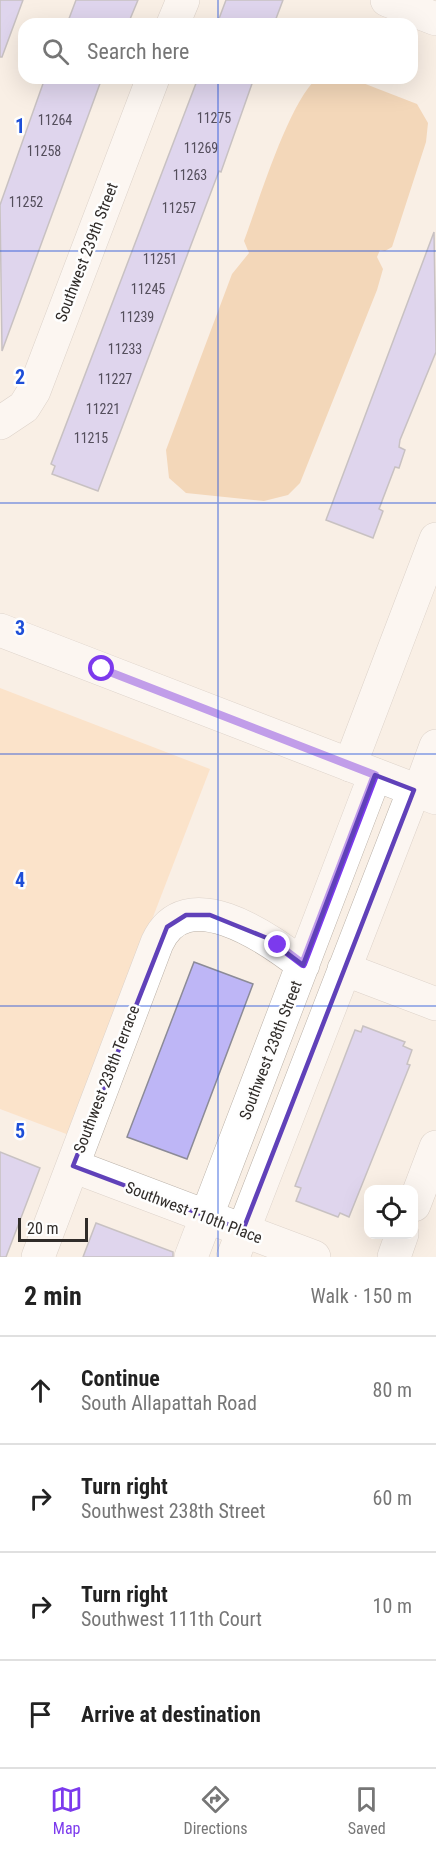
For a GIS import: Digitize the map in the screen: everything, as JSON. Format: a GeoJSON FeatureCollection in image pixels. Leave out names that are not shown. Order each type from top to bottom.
{"type":"FeatureCollection","features":[{"type":"Feature","properties":{"kind":"street"},"geometry":{"type":"LineString","coordinates":[[176,18],[183,0]]}},
{"type":"Feature","properties":{"kind":"street"},"geometry":{"type":"LineString","coordinates":[[387,0],[436,19]]}},
{"type":"Feature","properties":{"kind":"street","name":"Southwest 239th Street"},"geometry":{"type":"LineString","coordinates":[[4,421],[24,407],[33,391],[151,84]]}},
{"type":"Feature","properties":{"kind":"street","name":"Southwest 238th Street"},"geometry":{"type":"LineString","coordinates":[[191,1257],[303,964],[363,770],[428,584],[436,539]]}},
{"type":"Feature","properties":{"kind":"street"},"geometry":{"type":"LineString","coordinates":[[0,630],[423,793]]}},
{"type":"Feature","properties":{"kind":"street"},"geometry":{"type":"LineString","coordinates":[[238,1244],[344,969],[423,793],[436,746]]}},
{"type":"Feature","properties":{"kind":"street","name":"Southwest 238th Terrace"},"geometry":{"type":"LineString","coordinates":[[38,1257],[160,936],[171,923],[189,914],[210,915],[263,936],[303,964]]}},
{"type":"Feature","properties":{"kind":"street"},"geometry":{"type":"LineString","coordinates":[[344,969],[436,1004]]}},
{"type":"Feature","properties":{"kind":"street"},"geometry":{"type":"LineString","coordinates":[[418,1195],[436,1147]]}},
{"type":"Feature","properties":{"kind":"street","name":"Southwest 110th Place"},"geometry":{"type":"LineString","coordinates":[[73,1166],[206,1216],[238,1244],[314,1257]]}},
{"type":"Feature","properties":{"kind":"street"},"geometry":{"type":"LineString","coordinates":[[394,1257],[400,1239]]}},
{"type":"Feature","properties":{"kind":"highlighted area"},"geometry":{"type":"Polygon","coordinates":[[[375,775],[414,790],[243,1230],[73,1166],[167,927],[186,915],[210,915],[267,938],[303,965],[375,775]]]}},
{"type":"Feature","properties":{"kind":"shaded area"},"geometry":{"type":"Polygon","coordinates":[[[312,84],[365,84],[417,104],[428,123],[426,142],[392,247],[385,251],[380,250],[377,257],[383,269],[377,290],[300,483],[288,495],[264,501],[186,493],[169,478],[166,450],[232,274],[249,253],[244,241],[275,154],[295,109],[312,84]]]}},
{"type":"Feature","properties":{"kind":"shaded area"},"geometry":{"type":"Polygon","coordinates":[[[0,688],[210,769],[69,1135],[0,1109],[0,688]]]}},
{"type":"Feature","properties":{"kind":"building"},"geometry":{"type":"Polygon","coordinates":[[[0,0],[23,0],[2,57],[0,57],[0,0]]]}},
{"type":"Feature","properties":{"kind":"building"},"geometry":{"type":"Polygon","coordinates":[[[76,0],[138,0],[130,18],[69,18],[76,0]]]}},
{"type":"Feature","properties":{"kind":"building"},"geometry":{"type":"Polygon","coordinates":[[[226,0],[283,0],[276,18],[219,18],[226,0]]]}},
{"type":"Feature","properties":{"kind":"building"},"geometry":{"type":"Polygon","coordinates":[[[43,84],[100,84],[2,351],[0,205],[43,84]]]}},
{"type":"Feature","properties":{"kind":"building"},"geometry":{"type":"Polygon","coordinates":[[[196,84],[252,84],[221,172],[219,171],[98,491],[52,474],[55,466],[51,464],[196,84]]]}},
{"type":"Feature","properties":{"kind":"building"},"geometry":{"type":"Polygon","coordinates":[[[434,232],[436,352],[400,440],[399,447],[405,450],[399,468],[395,467],[379,509],[383,511],[373,538],[326,520],[434,232]]]}},
{"type":"Feature","properties":{"kind":"building"},"geometry":{"type":"Polygon","coordinates":[[[194,962],[253,984],[187,1159],[127,1137],[194,962]]]}},
{"type":"Feature","properties":{"kind":"building"},"geometry":{"type":"Polygon","coordinates":[[[363,1026],[405,1042],[403,1046],[412,1050],[407,1064],[410,1065],[349,1217],[340,1213],[338,1217],[296,1201],[301,1188],[295,1186],[355,1030],[361,1032],[363,1026]]]}},
{"type":"Feature","properties":{"kind":"building"},"geometry":{"type":"Polygon","coordinates":[[[0,1152],[40,1168],[6,1257],[0,1257],[0,1152]]]}},
{"type":"Feature","properties":{"kind":"building"},"geometry":{"type":"Polygon","coordinates":[[[96,1223],[173,1252],[173,1257],[83,1257],[96,1223]]]}},
{"type":"Feature","properties":{"kind":"route"},"geometry":{"type":"LineString","coordinates":[[102,669],[375,775],[303,964],[278,945]]}}]}
